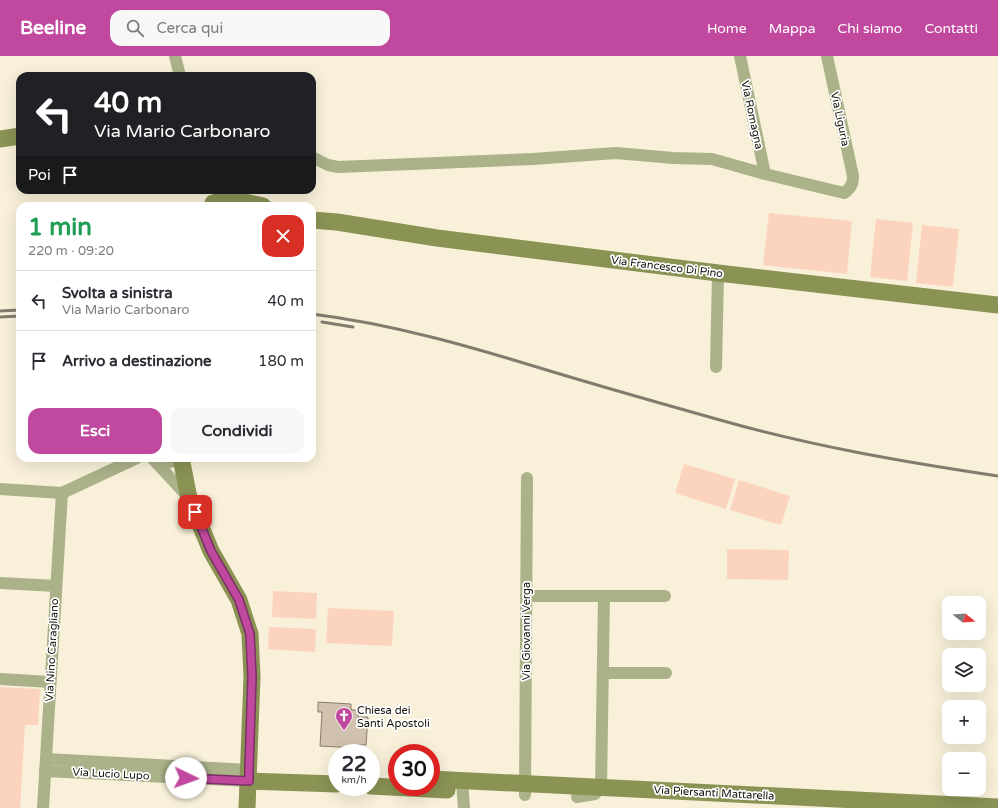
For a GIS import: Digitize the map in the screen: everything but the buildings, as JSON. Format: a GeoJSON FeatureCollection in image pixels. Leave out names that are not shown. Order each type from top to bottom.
{"type":"FeatureCollection","features":[{"type":"Feature","properties":{"kind":"street"},"geometry":{"type":"LineString","coordinates":[[175,56],[179,72]]}},
{"type":"Feature","properties":{"kind":"street","name":"Via Romagna"},"geometry":{"type":"LineString","coordinates":[[740,56],[764,174]]}},
{"type":"Feature","properties":{"kind":"street","name":"Via Liguria"},"geometry":{"type":"LineString","coordinates":[[764,174],[844,193],[850,189],[853,182],[827,56]]}},
{"type":"Feature","properties":{"kind":"street"},"geometry":{"type":"LineString","coordinates":[[0,139],[16,137]]}},
{"type":"Feature","properties":{"kind":"street"},"geometry":{"type":"LineString","coordinates":[[316,159],[328,165],[338,167],[616,153],[673,158],[712,159],[764,174]]}},
{"type":"Feature","properties":{"kind":"street"},"geometry":{"type":"LineString","coordinates":[[214,201],[230,199],[230,195],[250,202]]}},
{"type":"Feature","properties":{"kind":"street"},"geometry":{"type":"LineString","coordinates":[[316,217],[337,222]]}},
{"type":"Feature","properties":{"kind":"street"},"geometry":{"type":"LineString","coordinates":[[316,220],[337,222]]}},
{"type":"Feature","properties":{"kind":"street","name":"Via Francesco Di Pino"},"geometry":{"type":"LineString","coordinates":[[337,222],[437,238],[718,273],[998,305]]}},
{"type":"Feature","properties":{"kind":"street"},"geometry":{"type":"LineString","coordinates":[[716,366],[718,273]]}},
{"type":"Feature","properties":{"kind":"street"},"geometry":{"type":"LineString","coordinates":[[0,489],[62,493],[128,462]]}},
{"type":"Feature","properties":{"kind":"street"},"geometry":{"type":"LineString","coordinates":[[156,462],[189,498]]}},
{"type":"Feature","properties":{"kind":"street"},"geometry":{"type":"LineString","coordinates":[[161,462],[171,462]]}},
{"type":"Feature","properties":{"kind":"street"},"geometry":{"type":"LineString","coordinates":[[182,462],[189,498],[211,551],[239,600],[250,634],[252,677],[247,808]]}},
{"type":"Feature","properties":{"kind":"street","name":"Via Giovanni Verga"},"geometry":{"type":"LineString","coordinates":[[525,789],[527,478]]}},
{"type":"Feature","properties":{"kind":"street","name":"Via Nino Caragliano"},"geometry":{"type":"LineString","coordinates":[[43,808],[62,493]]}},
{"type":"Feature","properties":{"kind":"street"},"geometry":{"type":"LineString","coordinates":[[0,583],[56,586]]}},
{"type":"Feature","properties":{"kind":"street"},"geometry":{"type":"LineString","coordinates":[[526,596],[665,596]]}},
{"type":"Feature","properties":{"kind":"street"},"geometry":{"type":"LineString","coordinates":[[577,797],[595,794],[601,787],[604,596]]}},
{"type":"Feature","properties":{"kind":"street"},"geometry":{"type":"LineString","coordinates":[[603,673],[666,673]]}},
{"type":"Feature","properties":{"kind":"street"},"geometry":{"type":"LineString","coordinates":[[0,679],[50,682]]}},
{"type":"Feature","properties":{"kind":"street","name":"Via Lucio Lupo"},"geometry":{"type":"LineString","coordinates":[[46,765],[249,775]]}},
{"type":"Feature","properties":{"kind":"street"},"geometry":{"type":"LineString","coordinates":[[249,775],[328,774]]}},
{"type":"Feature","properties":{"kind":"street"},"geometry":{"type":"LineString","coordinates":[[249,775],[328,783]]}},
{"type":"Feature","properties":{"kind":"street","name":"Via Piersanti Mattarella"},"geometry":{"type":"LineString","coordinates":[[440,781],[462,786]]}},
{"type":"Feature","properties":{"kind":"street","name":"Via Piersanti Mattarella"},"geometry":{"type":"LineString","coordinates":[[380,786],[462,786],[525,789],[601,787],[998,807]]}},
{"type":"Feature","properties":{"kind":"street"},"geometry":{"type":"LineString","coordinates":[[462,786],[464,808]]}},
{"type":"Feature","properties":{"kind":"street","name":"Via Piersanti Mattarella"},"geometry":{"type":"LineString","coordinates":[[525,789],[577,797],[803,808]]}},
{"type":"Feature","properties":{"kind":"shaded area"},"geometry":{"type":"Polygon","coordinates":[[[769,213],[852,221],[847,274],[763,265],[769,213]]]}},
{"type":"Feature","properties":{"kind":"shaded area"},"geometry":{"type":"Polygon","coordinates":[[[876,219],[913,223],[907,281],[870,277],[876,219]]]}},
{"type":"Feature","properties":{"kind":"shaded area"},"geometry":{"type":"Polygon","coordinates":[[[922,225],[959,229],[953,287],[916,283],[922,225]]]}},
{"type":"Feature","properties":{"kind":"shaded area"},"geometry":{"type":"Polygon","coordinates":[[[684,464],[735,479],[726,509],[675,493],[684,464]]]}},
{"type":"Feature","properties":{"kind":"shaded area"},"geometry":{"type":"Polygon","coordinates":[[[739,480],[790,496],[781,525],[730,510],[739,480]]]}},
{"type":"Feature","properties":{"kind":"shaded area"},"geometry":{"type":"Polygon","coordinates":[[[727,549],[789,550],[788,580],[727,579],[727,549]]]}},
{"type":"Feature","properties":{"kind":"shaded area"},"geometry":{"type":"Polygon","coordinates":[[[273,591],[317,593],[316,619],[272,617],[273,591]]]}},
{"type":"Feature","properties":{"kind":"shaded area"},"geometry":{"type":"Polygon","coordinates":[[[328,608],[394,611],[392,646],[326,643],[328,608]]]}},
{"type":"Feature","properties":{"kind":"shaded area"},"geometry":{"type":"Polygon","coordinates":[[[269,627],[316,629],[315,652],[268,649],[269,627]]]}},
{"type":"Feature","properties":{"kind":"shaded area"},"geometry":{"type":"Polygon","coordinates":[[[0,687],[40,689],[38,725],[25,725],[20,808],[0,808],[0,687]]]}},
{"type":"Feature","properties":{"kind":"railway"},"geometry":{"type":"LineString","coordinates":[[0,311],[16,310]]}},
{"type":"Feature","properties":{"kind":"railway"},"geometry":{"type":"LineString","coordinates":[[316,315],[342,318],[432,337],[491,353],[592,384],[789,438],[893,459],[998,476]]}},
{"type":"Feature","properties":{"kind":"railway"},"geometry":{"type":"LineString","coordinates":[[0,317],[16,316]]}},
{"type":"Feature","properties":{"kind":"railway"},"geometry":{"type":"LineString","coordinates":[[322,322],[353,327]]}},
{"type":"Feature","properties":{"kind":"place","name":"Chiesa dei Santi Apostoli"},"geometry":{"type":"Point","coordinates":[344,731]}},
{"type":"Feature","properties":{"kind":"route"},"geometry":{"type":"LineString","coordinates":[[186,778],[249,781],[252,677],[250,634],[239,600],[211,551],[195,512]]}}]}
